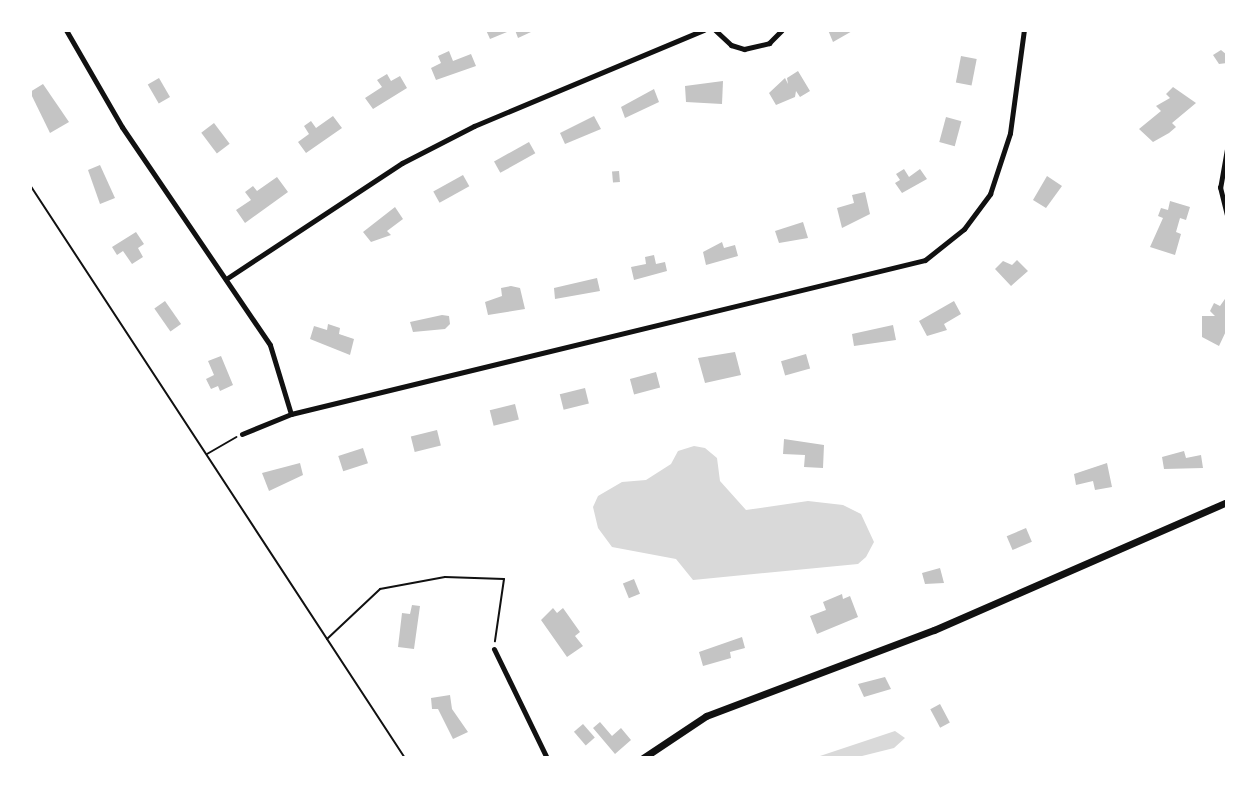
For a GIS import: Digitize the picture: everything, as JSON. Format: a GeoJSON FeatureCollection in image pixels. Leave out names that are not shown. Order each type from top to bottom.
{"type":"FeatureCollection","features":[{"type":"Feature","properties":{"kind":"street"},"geometry":{"type":"LineString","coordinates":[[66,30],[122,127],[270,345],[292,414]]}},
{"type":"Feature","properties":{"kind":"street"},"geometry":{"type":"LineString","coordinates":[[226,279],[413,157],[474,127],[705,30]]}},
{"type":"Feature","properties":{"kind":"street"},"geometry":{"type":"LineString","coordinates":[[715,30],[731,45],[744,49],[769,43],[782,30]]}},
{"type":"Feature","properties":{"kind":"street"},"geometry":{"type":"LineString","coordinates":[[242,434],[292,414],[925,260],[964,229],[990,194],[1010,133],[1024,30]]}},
{"type":"Feature","properties":{"kind":"street"},"geometry":{"type":"LineString","coordinates":[[1227,149],[1220,187],[1227,215]]}},
{"type":"Feature","properties":{"kind":"street"},"geometry":{"type":"LineString","coordinates":[[643,758],[706,716],[934,629],[1227,502]]}},
{"type":"Feature","properties":{"kind":"street"},"geometry":{"type":"LineString","coordinates":[[494,649],[547,758]]}},
{"type":"Feature","properties":{"kind":"path"},"geometry":{"type":"LineString","coordinates":[[30,185],[405,758]]}},
{"type":"Feature","properties":{"kind":"path"},"geometry":{"type":"LineString","coordinates":[[206,454],[242,434]]}},
{"type":"Feature","properties":{"kind":"path"},"geometry":{"type":"LineString","coordinates":[[327,639],[380,589],[445,577],[504,579],[494,649]]}},
{"type":"Feature","properties":{"kind":"shaded area"},"geometry":{"type":"Polygon","coordinates":[[[694,446],[705,448],[717,458],[720,481],[746,510],[808,501],[843,505],[861,514],[874,542],[866,557],[858,564],[693,580],[676,559],[612,547],[598,528],[593,507],[598,496],[622,482],[646,480],[671,464],[678,451],[694,446]]]}},
{"type":"Feature","properties":{"kind":"shaded area"},"geometry":{"type":"Polygon","coordinates":[[[895,731],[905,738],[894,748],[854,758],[814,758],[895,731]]]}},
{"type":"Feature","properties":{"kind":"building"},"geometry":{"type":"Polygon","coordinates":[[[486,30],[512,30],[490,39],[486,30]]]}},
{"type":"Feature","properties":{"kind":"building"},"geometry":{"type":"Polygon","coordinates":[[[515,30],[530,30],[531,32],[518,38],[515,30]]]}},
{"type":"Feature","properties":{"kind":"building"},"geometry":{"type":"Polygon","coordinates":[[[828,30],[854,30],[833,42],[828,30]]]}},
{"type":"Feature","properties":{"kind":"building"},"geometry":{"type":"Polygon","coordinates":[[[1221,50],[1227,55],[1227,63],[1219,64],[1213,55],[1221,50]]]}},
{"type":"Feature","properties":{"kind":"building"},"geometry":{"type":"Polygon","coordinates":[[[449,51],[453,61],[471,54],[476,66],[436,80],[431,68],[441,63],[438,56],[449,51]]]}},
{"type":"Feature","properties":{"kind":"building"},"geometry":{"type":"Polygon","coordinates":[[[961,56],[977,59],[972,86],[956,83],[961,56]]]}},
{"type":"Feature","properties":{"kind":"building"},"geometry":{"type":"Polygon","coordinates":[[[798,71],[810,91],[800,97],[796,91],[795,97],[776,105],[769,93],[785,78],[788,84],[787,78],[798,71]]]}},
{"type":"Feature","properties":{"kind":"building"},"geometry":{"type":"Polygon","coordinates":[[[387,74],[391,81],[400,76],[407,88],[373,109],[365,98],[382,87],[377,80],[387,74]]]}},
{"type":"Feature","properties":{"kind":"building"},"geometry":{"type":"Polygon","coordinates":[[[159,78],[170,97],[159,104],[148,84],[159,78]]]}},
{"type":"Feature","properties":{"kind":"building"},"geometry":{"type":"Polygon","coordinates":[[[723,81],[722,104],[686,102],[685,86],[723,81]]]}},
{"type":"Feature","properties":{"kind":"building"},"geometry":{"type":"Polygon","coordinates":[[[43,84],[69,122],[50,133],[30,92],[43,84]]]}},
{"type":"Feature","properties":{"kind":"building"},"geometry":{"type":"Polygon","coordinates":[[[1173,87],[1196,103],[1172,123],[1176,127],[1153,142],[1139,129],[1161,111],[1156,106],[1170,98],[1166,94],[1173,87]]]}},
{"type":"Feature","properties":{"kind":"building"},"geometry":{"type":"Polygon","coordinates":[[[654,89],[659,102],[625,118],[621,107],[654,89]]]}},
{"type":"Feature","properties":{"kind":"building"},"geometry":{"type":"Polygon","coordinates":[[[333,116],[342,128],[306,153],[298,142],[309,134],[304,126],[311,121],[316,128],[333,116]]]}},
{"type":"Feature","properties":{"kind":"building"},"geometry":{"type":"Polygon","coordinates":[[[594,116],[601,129],[565,144],[560,133],[594,116]]]}},
{"type":"Feature","properties":{"kind":"building"},"geometry":{"type":"Polygon","coordinates":[[[946,117],[961,121],[955,146],[939,142],[946,117]]]}},
{"type":"Feature","properties":{"kind":"building"},"geometry":{"type":"Polygon","coordinates":[[[214,123],[230,144],[217,153],[201,133],[214,123]]]}},
{"type":"Feature","properties":{"kind":"building"},"geometry":{"type":"Polygon","coordinates":[[[529,142],[535,153],[500,173],[494,161],[529,142]]]}},
{"type":"Feature","properties":{"kind":"building"},"geometry":{"type":"Polygon","coordinates":[[[100,165],[115,198],[100,204],[88,170],[100,165]]]}},
{"type":"Feature","properties":{"kind":"building"},"geometry":{"type":"Polygon","coordinates":[[[904,169],[909,177],[920,169],[927,179],[902,193],[895,183],[900,180],[896,174],[904,169]]]}},
{"type":"Feature","properties":{"kind":"building"},"geometry":{"type":"Polygon","coordinates":[[[619,171],[620,182],[613,183],[612,172],[619,171]]]}},
{"type":"Feature","properties":{"kind":"building"},"geometry":{"type":"Polygon","coordinates":[[[463,175],[469,186],[440,203],[433,191],[463,175]]]}},
{"type":"Feature","properties":{"kind":"building"},"geometry":{"type":"Polygon","coordinates":[[[1047,176],[1062,186],[1046,208],[1033,200],[1047,176]]]}},
{"type":"Feature","properties":{"kind":"building"},"geometry":{"type":"Polygon","coordinates":[[[277,177],[288,192],[245,223],[236,210],[251,200],[245,192],[253,186],[257,191],[277,177]]]}},
{"type":"Feature","properties":{"kind":"building"},"geometry":{"type":"Polygon","coordinates":[[[865,192],[870,214],[842,228],[837,208],[854,203],[852,195],[865,192]]]}},
{"type":"Feature","properties":{"kind":"building"},"geometry":{"type":"Polygon","coordinates":[[[1170,201],[1190,207],[1186,220],[1180,218],[1176,232],[1181,234],[1175,255],[1150,247],[1163,218],[1158,216],[1161,208],[1168,210],[1170,201]]]}},
{"type":"Feature","properties":{"kind":"building"},"geometry":{"type":"Polygon","coordinates":[[[395,207],[403,219],[387,231],[391,235],[371,242],[363,232],[395,207]]]}},
{"type":"Feature","properties":{"kind":"building"},"geometry":{"type":"Polygon","coordinates":[[[803,222],[808,238],[779,243],[775,231],[803,222]]]}},
{"type":"Feature","properties":{"kind":"building"},"geometry":{"type":"Polygon","coordinates":[[[136,232],[144,244],[138,248],[143,257],[132,264],[123,251],[117,255],[112,247],[136,232]]]}},
{"type":"Feature","properties":{"kind":"building"},"geometry":{"type":"Polygon","coordinates":[[[722,242],[724,248],[735,245],[738,256],[706,265],[703,252],[722,242]]]}},
{"type":"Feature","properties":{"kind":"building"},"geometry":{"type":"Polygon","coordinates":[[[654,255],[656,264],[665,262],[667,271],[634,280],[631,267],[646,264],[645,257],[654,255]]]}},
{"type":"Feature","properties":{"kind":"building"},"geometry":{"type":"Polygon","coordinates":[[[1017,260],[1028,271],[1011,286],[995,269],[1003,261],[1012,265],[1017,260]]]}},
{"type":"Feature","properties":{"kind":"building"},"geometry":{"type":"Polygon","coordinates":[[[597,278],[600,291],[555,299],[554,288],[597,278]]]}},
{"type":"Feature","properties":{"kind":"building"},"geometry":{"type":"Polygon","coordinates":[[[501,288],[520,288],[525,309],[488,315],[485,302],[502,296],[501,288]]]}},
{"type":"Feature","properties":{"kind":"building"},"geometry":{"type":"Polygon","coordinates":[[[1227,296],[1227,329],[1219,346],[1202,337],[1202,316],[1215,316],[1210,311],[1214,303],[1220,306],[1227,296]]]}},
{"type":"Feature","properties":{"kind":"building"},"geometry":{"type":"Polygon","coordinates":[[[165,301],[181,324],[170,331],[154,308],[165,301]]]}},
{"type":"Feature","properties":{"kind":"building"},"geometry":{"type":"Polygon","coordinates":[[[954,301],[961,314],[944,324],[947,330],[927,336],[919,321],[954,301]]]}},
{"type":"Feature","properties":{"kind":"building"},"geometry":{"type":"Polygon","coordinates":[[[449,316],[450,324],[445,329],[413,332],[410,322],[449,316]]]}},
{"type":"Feature","properties":{"kind":"building"},"geometry":{"type":"Polygon","coordinates":[[[328,324],[340,328],[339,334],[354,339],[350,355],[310,339],[314,326],[327,330],[328,324]]]}},
{"type":"Feature","properties":{"kind":"building"},"geometry":{"type":"Polygon","coordinates":[[[893,325],[896,340],[854,346],[852,334],[893,325]]]}},
{"type":"Feature","properties":{"kind":"building"},"geometry":{"type":"Polygon","coordinates":[[[735,352],[741,375],[705,383],[698,358],[735,352]]]}},
{"type":"Feature","properties":{"kind":"building"},"geometry":{"type":"Polygon","coordinates":[[[806,354],[810,368],[785,376],[781,361],[806,354]]]}},
{"type":"Feature","properties":{"kind":"building"},"geometry":{"type":"Polygon","coordinates":[[[221,356],[233,385],[220,391],[218,386],[211,389],[206,379],[214,375],[208,361],[221,356]]]}},
{"type":"Feature","properties":{"kind":"building"},"geometry":{"type":"Polygon","coordinates":[[[656,372],[660,387],[634,394],[630,379],[656,372]]]}},
{"type":"Feature","properties":{"kind":"building"},"geometry":{"type":"Polygon","coordinates":[[[585,388],[589,404],[564,410],[560,394],[585,388]]]}},
{"type":"Feature","properties":{"kind":"building"},"geometry":{"type":"Polygon","coordinates":[[[515,404],[519,420],[494,426],[490,410],[515,404]]]}},
{"type":"Feature","properties":{"kind":"building"},"geometry":{"type":"Polygon","coordinates":[[[437,430],[441,446],[415,452],[411,437],[437,430]]]}},
{"type":"Feature","properties":{"kind":"building"},"geometry":{"type":"Polygon","coordinates":[[[784,439],[824,445],[823,468],[804,467],[805,455],[783,454],[784,439]]]}},
{"type":"Feature","properties":{"kind":"building"},"geometry":{"type":"Polygon","coordinates":[[[363,448],[368,463],[343,471],[338,456],[363,448]]]}},
{"type":"Feature","properties":{"kind":"building"},"geometry":{"type":"Polygon","coordinates":[[[1184,451],[1186,458],[1201,455],[1203,468],[1164,469],[1162,457],[1184,451]]]}},
{"type":"Feature","properties":{"kind":"building"},"geometry":{"type":"Polygon","coordinates":[[[300,463],[303,475],[269,491],[262,473],[300,463]]]}},
{"type":"Feature","properties":{"kind":"building"},"geometry":{"type":"Polygon","coordinates":[[[1107,463],[1112,487],[1095,490],[1093,481],[1076,485],[1074,474],[1107,463]]]}},
{"type":"Feature","properties":{"kind":"building"},"geometry":{"type":"Polygon","coordinates":[[[1026,528],[1032,542],[1013,550],[1007,536],[1026,528]]]}},
{"type":"Feature","properties":{"kind":"building"},"geometry":{"type":"Polygon","coordinates":[[[940,568],[944,583],[925,584],[922,573],[940,568]]]}},
{"type":"Feature","properties":{"kind":"building"},"geometry":{"type":"Polygon","coordinates":[[[634,579],[640,594],[629,598],[623,583],[634,579]]]}},
{"type":"Feature","properties":{"kind":"building"},"geometry":{"type":"Polygon","coordinates":[[[842,594],[843,599],[850,596],[858,617],[817,634],[810,616],[826,610],[823,602],[842,594]]]}},
{"type":"Feature","properties":{"kind":"building"},"geometry":{"type":"Polygon","coordinates":[[[412,605],[420,606],[414,649],[398,647],[402,613],[410,614],[412,605]]]}},
{"type":"Feature","properties":{"kind":"building"},"geometry":{"type":"Polygon","coordinates":[[[553,608],[557,613],[563,608],[580,632],[575,636],[583,646],[567,657],[541,620],[553,608]]]}},
{"type":"Feature","properties":{"kind":"building"},"geometry":{"type":"Polygon","coordinates":[[[742,637],[745,648],[730,652],[731,658],[703,666],[699,652],[742,637]]]}},
{"type":"Feature","properties":{"kind":"building"},"geometry":{"type":"Polygon","coordinates":[[[885,677],[891,689],[864,697],[858,684],[885,677]]]}},
{"type":"Feature","properties":{"kind":"building"},"geometry":{"type":"Polygon","coordinates":[[[450,695],[452,709],[468,732],[453,739],[438,709],[432,709],[431,698],[450,695]]]}},
{"type":"Feature","properties":{"kind":"building"},"geometry":{"type":"Polygon","coordinates":[[[940,704],[950,723],[940,728],[930,709],[940,704]]]}},
{"type":"Feature","properties":{"kind":"building"},"geometry":{"type":"Polygon","coordinates":[[[600,722],[612,736],[621,728],[631,740],[615,754],[593,728],[600,722]]]}},
{"type":"Feature","properties":{"kind":"building"},"geometry":{"type":"Polygon","coordinates":[[[583,724],[595,738],[586,745],[574,732],[583,724]]]}}]}
